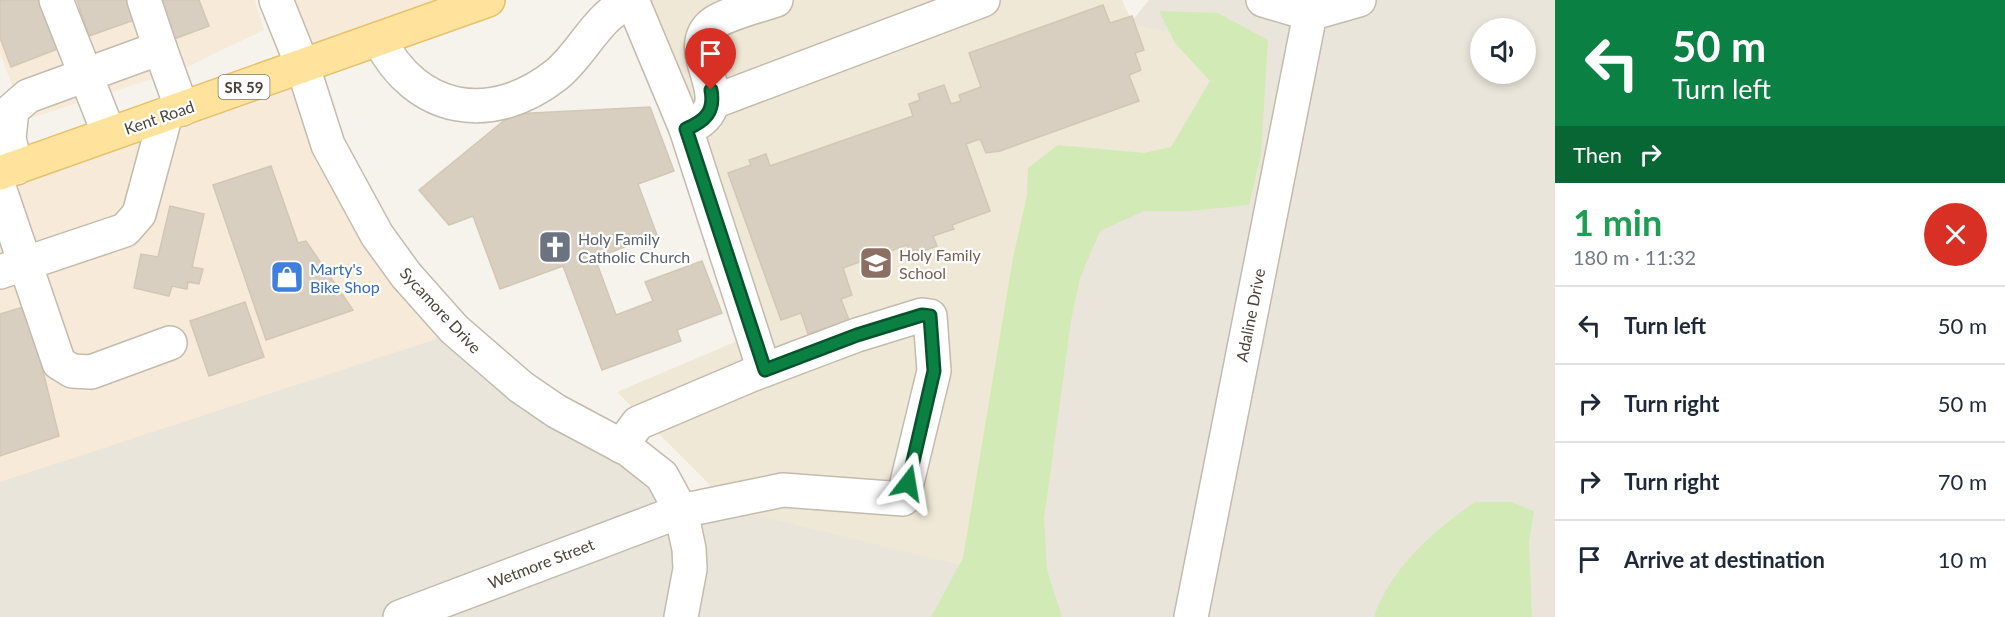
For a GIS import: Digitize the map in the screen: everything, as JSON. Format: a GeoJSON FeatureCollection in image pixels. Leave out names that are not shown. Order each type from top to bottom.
{"type":"FeatureCollection","features":[{"type":"Feature","properties":{"kind":"main road","name":"Kent Road"},"geometry":{"type":"LineString","coordinates":[[5,177],[109,134],[488,0]]}},
{"type":"Feature","properties":{"kind":"street"},"geometry":{"type":"LineString","coordinates":[[56,0],[109,134]]}},
{"type":"Feature","properties":{"kind":"street"},"geometry":{"type":"LineString","coordinates":[[13,268],[125,230],[139,214],[174,111],[160,48],[144,0]]}},
{"type":"Feature","properties":{"kind":"street","name":"Sycamore Drive"},"geometry":{"type":"LineString","coordinates":[[276,0],[303,67],[327,145],[377,235],[422,294],[487,360],[521,387],[556,411],[648,463],[662,476],[681,511],[687,530],[690,569],[681,617]]}},
{"type":"Feature","properties":{"kind":"street"},"geometry":{"type":"LineString","coordinates":[[379,39],[391,62],[404,76],[435,98],[461,105],[485,106],[513,100],[556,75],[573,59],[606,17],[630,0],[686,129],[765,370],[638,423],[621,446]]}},
{"type":"Feature","properties":{"kind":"street"},"geometry":{"type":"LineString","coordinates":[[686,129],[704,120],[713,102],[701,46],[704,33],[718,20],[776,0]]}},
{"type":"Feature","properties":{"kind":"street"},"geometry":{"type":"LineString","coordinates":[[713,102],[983,0]]}},
{"type":"Feature","properties":{"kind":"street"},"geometry":{"type":"LineString","coordinates":[[1263,0],[1310,14],[1359,0]]}},
{"type":"Feature","properties":{"kind":"street","name":"Adaline Drive"},"geometry":{"type":"LineString","coordinates":[[1191,617],[1310,14]]}},
{"type":"Feature","properties":{"kind":"street"},"geometry":{"type":"LineString","coordinates":[[160,48],[28,96],[12,110],[5,177],[13,268],[59,363],[72,371],[91,372],[170,343]]}},
{"type":"Feature","properties":{"kind":"street","name":"Wetmore Street"},"geometry":{"type":"LineString","coordinates":[[400,617],[681,511],[783,490],[903,499],[934,371],[930,316],[922,315],[857,335],[765,370]]}},
{"type":"Feature","properties":{"kind":"shaded area"},"geometry":{"type":"Polygon","coordinates":[[[0,0],[255,0],[264,30],[180,70],[25,120],[0,53],[0,0]]]}},
{"type":"Feature","properties":{"kind":"shaded area"},"geometry":{"type":"Polygon","coordinates":[[[276,0],[488,0],[303,67],[328,145],[458,332],[0,482],[0,172],[302,67],[276,0]]]}},
{"type":"Feature","properties":{"kind":"shaded area","name":"Holy Family School"},"geometry":{"type":"Polygon","coordinates":[[[637,0],[1122,0],[1133,24],[1248,51],[1230,190],[1044,181],[961,565],[735,510],[617,392],[749,336],[637,0]]]}},
{"type":"Feature","properties":{"kind":"shaded area"},"geometry":{"type":"Polygon","coordinates":[[[1149,0],[1555,0],[1555,617],[0,617],[0,481],[454,329],[672,492],[735,510],[1149,0]]]}},
{"type":"Feature","properties":{"kind":"green space"},"geometry":{"type":"Polygon","coordinates":[[[1159,11],[1218,13],[1268,40],[1261,155],[1249,205],[1190,211],[1144,211],[1100,231],[1080,278],[1071,321],[1044,519],[1047,570],[1062,617],[931,617],[963,558],[1013,258],[1027,195],[1028,168],[1058,145],[1144,153],[1171,147],[1210,81],[1175,43],[1159,11]]]}},
{"type":"Feature","properties":{"kind":"green space"},"geometry":{"type":"Polygon","coordinates":[[[1475,502],[1511,502],[1534,511],[1529,541],[1532,617],[1374,617],[1381,599],[1402,567],[1430,538],[1475,502]]]}},
{"type":"Feature","properties":{"kind":"building"},"geometry":{"type":"Polygon","coordinates":[[[0,0],[42,0],[60,48],[11,67],[0,38],[0,0]]]}},
{"type":"Feature","properties":{"kind":"building"},"geometry":{"type":"Polygon","coordinates":[[[77,0],[131,0],[137,19],[89,36],[77,0]]]}},
{"type":"Feature","properties":{"kind":"building"},"geometry":{"type":"Polygon","coordinates":[[[150,0],[199,0],[209,26],[166,42],[150,0]]]}},
{"type":"Feature","properties":{"kind":"building"},"geometry":{"type":"Polygon","coordinates":[[[1103,5],[1110,23],[1132,16],[1144,50],[1135,53],[1141,70],[1129,75],[1139,101],[1000,151],[986,153],[980,139],[966,144],[990,211],[952,225],[954,229],[933,236],[937,246],[911,255],[907,245],[843,268],[852,295],[841,299],[849,320],[808,334],[801,313],[781,320],[728,173],[751,165],[749,160],[766,154],[770,166],[913,116],[909,104],[920,100],[918,94],[944,85],[951,104],[961,101],[959,95],[981,87],[969,53],[1103,5]]]}},
{"type":"Feature","properties":{"kind":"building","name":"Holy Family Catholic Church"},"geometry":{"type":"Polygon","coordinates":[[[650,107],[674,171],[638,184],[657,235],[595,258],[616,315],[653,301],[645,282],[702,261],[722,313],[677,330],[681,341],[602,370],[563,266],[500,289],[473,216],[449,225],[419,190],[512,114],[650,107]]]}},
{"type":"Feature","properties":{"kind":"building","name":"Marty's Bike Shop"},"geometry":{"type":"Polygon","coordinates":[[[271,166],[298,243],[306,241],[353,310],[266,340],[213,185],[271,166]]]}},
{"type":"Feature","properties":{"kind":"building"},"geometry":{"type":"Polygon","coordinates":[[[170,206],[204,214],[192,267],[203,269],[199,284],[188,282],[187,289],[172,286],[169,296],[134,288],[141,254],[158,257],[170,206]]]}},
{"type":"Feature","properties":{"kind":"building"},"geometry":{"type":"Polygon","coordinates":[[[245,302],[264,357],[209,376],[190,321],[245,302]]]}},
{"type":"Feature","properties":{"kind":"building"},"geometry":{"type":"Polygon","coordinates":[[[27,306],[59,436],[0,456],[0,314],[27,306]]]}},
{"type":"Feature","properties":{"kind":"place","name":"Holy Family Catholic Church"},"geometry":{"type":"Point","coordinates":[555,247]}},
{"type":"Feature","properties":{"kind":"place","name":"Holy Family School"},"geometry":{"type":"Point","coordinates":[876,263]}},
{"type":"Feature","properties":{"kind":"place","name":"Marty's Bike Shop"},"geometry":{"type":"Point","coordinates":[287,277]}},
{"type":"Feature","properties":{"kind":"route"},"geometry":{"type":"LineString","coordinates":[[711,90],[713,102],[711,111],[704,120],[686,129],[765,370],[857,335],[922,315],[930,316],[934,371],[908,483]]}}]}
